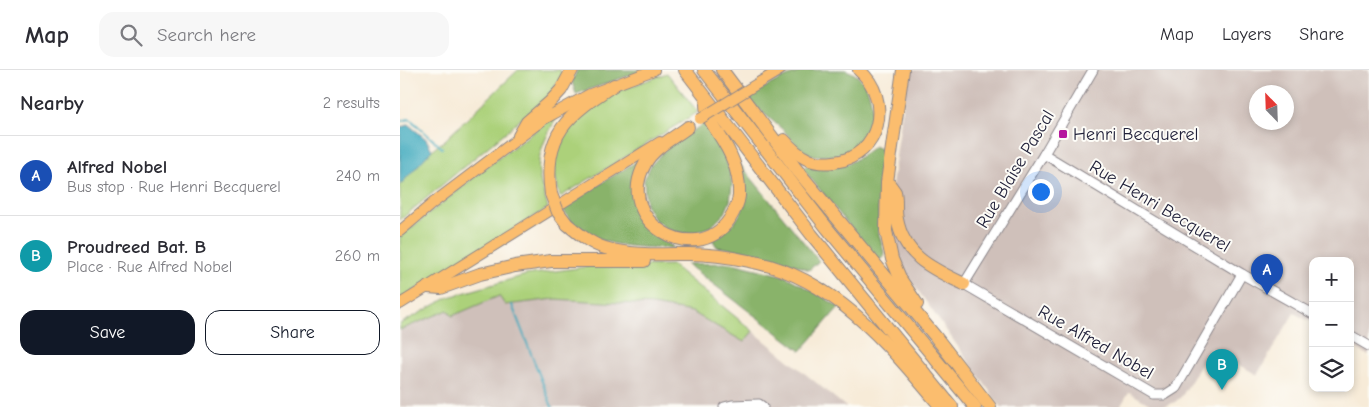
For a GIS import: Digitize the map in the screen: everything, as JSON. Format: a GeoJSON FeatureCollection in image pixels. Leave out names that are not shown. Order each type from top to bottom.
{"type":"FeatureCollection","features":[{"type":"Feature","properties":{"kind":"highway"},"geometry":{"type":"LineString","coordinates":[[519,136],[527,122],[561,90],[572,70]]}},
{"type":"Feature","properties":{"kind":"highway"},"geometry":{"type":"LineString","coordinates":[[685,70],[812,236],[952,407]]}},
{"type":"Feature","properties":{"kind":"highway"},"geometry":{"type":"LineString","coordinates":[[704,70],[827,228],[975,407]]}},
{"type":"Feature","properties":{"kind":"highway"},"geometry":{"type":"LineString","coordinates":[[722,70],[803,176],[935,336],[990,407]]}},
{"type":"Feature","properties":{"kind":"highway"},"geometry":{"type":"LineString","coordinates":[[769,132],[779,134],[795,152],[809,160],[825,163],[843,161],[859,153],[870,141],[877,127],[879,108],[875,90],[866,76],[859,70]]}},
{"type":"Feature","properties":{"kind":"highway"},"geometry":{"type":"LineString","coordinates":[[903,70],[888,182],[886,231],[892,259],[901,280],[929,319],[935,336]]}},
{"type":"Feature","properties":{"kind":"highway"},"geometry":{"type":"LineString","coordinates":[[614,85],[580,108],[557,134],[550,153],[548,174],[551,194],[558,212],[567,224],[585,239],[606,248],[634,253],[690,254],[751,261],[788,271],[823,290],[854,312],[877,334],[941,407]]}},
{"type":"Feature","properties":{"kind":"highway"},"geometry":{"type":"LineString","coordinates":[[688,127],[650,157],[639,178],[638,192],[642,210],[651,224],[671,236],[689,240],[707,236],[725,226],[734,213],[739,196],[737,173],[725,143],[706,113],[706,99]]}},
{"type":"Feature","properties":{"kind":"highway"},"geometry":{"type":"LineString","coordinates":[[888,182],[895,193],[896,218],[899,231],[912,252],[929,268],[964,284]]}},
{"type":"Feature","properties":{"kind":"highway"},"geometry":{"type":"LineString","coordinates":[[428,287],[441,288],[480,274],[515,266],[551,261],[669,260],[679,259],[690,254]]}},
{"type":"Feature","properties":{"kind":"main road"},"geometry":{"type":"LineString","coordinates":[[400,231],[519,136],[544,119],[576,100],[653,70]]}},
{"type":"Feature","properties":{"kind":"main road"},"geometry":{"type":"LineString","coordinates":[[400,304],[679,130],[688,127],[780,70]]}},
{"type":"Feature","properties":{"kind":"street","name":"Rue Blaise Pascal"},"geometry":{"type":"LineString","coordinates":[[964,284],[1093,70]]}},
{"type":"Feature","properties":{"kind":"street","name":"Rue Henri Becquerel"},"geometry":{"type":"LineString","coordinates":[[1044,154],[1242,274],[1309,312]]}},
{"type":"Feature","properties":{"kind":"street","name":"Rue Alfred Nobel"},"geometry":{"type":"LineString","coordinates":[[964,284],[1154,395],[1165,396],[1176,388],[1242,274]]}},
{"type":"Feature","properties":{"kind":"street"},"geometry":{"type":"LineString","coordinates":[[1354,337],[1369,346]]}},
{"type":"Feature","properties":{"kind":"street"},"geometry":{"type":"LineString","coordinates":[[724,407],[759,404],[763,407]]}},
{"type":"Feature","properties":{"kind":"shaded area"},"geometry":{"type":"Polygon","coordinates":[[[908,70],[1369,70],[1369,356],[1354,347],[1354,257],[1309,257],[1309,321],[1294,313],[1257,375],[1211,348],[1182,396],[1175,402],[1165,406],[1151,405],[1129,392],[1120,407],[1001,407],[909,278],[900,261],[893,229],[890,200],[908,70]]]}},
{"type":"Feature","properties":{"kind":"shaded area"},"geometry":{"type":"Polygon","coordinates":[[[672,265],[846,407],[400,407],[400,324],[449,297],[526,275],[592,266],[672,265]]]}},
{"type":"Feature","properties":{"kind":"green space"},"geometry":{"type":"Polygon","coordinates":[[[518,70],[560,70],[562,75],[553,90],[543,101],[400,220],[400,185],[432,150],[444,141],[518,70]]]}},
{"type":"Feature","properties":{"kind":"green space"},"geometry":{"type":"Polygon","coordinates":[[[577,70],[645,70],[576,94],[572,82],[577,70]]]}},
{"type":"Feature","properties":{"kind":"green space"},"geometry":{"type":"Polygon","coordinates":[[[807,70],[845,70],[855,74],[862,81],[868,90],[872,111],[868,132],[861,143],[837,155],[820,156],[810,154],[798,146],[748,98],[776,81],[807,70]]]}},
{"type":"Feature","properties":{"kind":"green space"},"geometry":{"type":"Polygon","coordinates":[[[667,73],[698,112],[560,197],[555,175],[554,152],[564,131],[605,96],[667,73]]]}},
{"type":"Feature","properties":{"kind":"green space"},"geometry":{"type":"Polygon","coordinates":[[[555,116],[556,119],[541,152],[538,167],[548,208],[400,299],[400,237],[488,166],[555,116]]]}},
{"type":"Feature","properties":{"kind":"green space"},"geometry":{"type":"Polygon","coordinates":[[[705,123],[720,144],[730,172],[732,185],[730,201],[725,213],[712,226],[697,232],[681,234],[667,229],[655,220],[646,206],[644,180],[651,165],[669,146],[705,123]]]}},
{"type":"Feature","properties":{"kind":"green space"},"geometry":{"type":"Polygon","coordinates":[[[874,146],[885,151],[878,204],[879,234],[885,256],[878,261],[803,169],[807,165],[828,167],[843,165],[858,158],[874,146]]]}},
{"type":"Feature","properties":{"kind":"green space"},"geometry":{"type":"Polygon","coordinates":[[[644,157],[633,187],[633,201],[640,217],[646,224],[674,248],[619,245],[606,242],[581,230],[570,219],[562,207],[644,157]]]}},
{"type":"Feature","properties":{"kind":"green space"},"geometry":{"type":"Polygon","coordinates":[[[735,158],[819,261],[809,270],[764,256],[717,247],[712,239],[729,228],[740,214],[744,205],[745,186],[735,158]]]}},
{"type":"Feature","properties":{"kind":"green space"},"geometry":{"type":"Polygon","coordinates":[[[732,263],[785,276],[839,307],[801,351],[687,264],[732,263]]]}},
{"type":"Feature","properties":{"kind":"green space"},"geometry":{"type":"Polygon","coordinates":[[[672,265],[753,331],[744,342],[692,312],[653,305],[555,299],[505,305],[499,296],[452,316],[448,310],[400,330],[400,324],[449,297],[526,275],[592,266],[672,265]]]}},
{"type":"Feature","properties":{"kind":"water"},"geometry":{"type":"Polygon","coordinates":[[[409,125],[426,139],[432,150],[400,185],[400,127],[409,125]]]}},
{"type":"Feature","properties":{"kind":"waterway"},"geometry":{"type":"LineString","coordinates":[[400,121],[410,119],[442,148]]}},
{"type":"Feature","properties":{"kind":"waterway"},"geometry":{"type":"LineString","coordinates":[[512,305],[552,407]]}},
{"type":"Feature","properties":{"kind":"place","name":"Henri Becquerel"},"geometry":{"type":"Point","coordinates":[1063,134]}},
{"type":"Feature","properties":{"kind":"place","name":"Alfred Nobel"},"geometry":{"type":"Point","coordinates":[1267,295]}},
{"type":"Feature","properties":{"kind":"place","name":"Proudreed Bat. B"},"geometry":{"type":"Point","coordinates":[1222,390]}}]}
